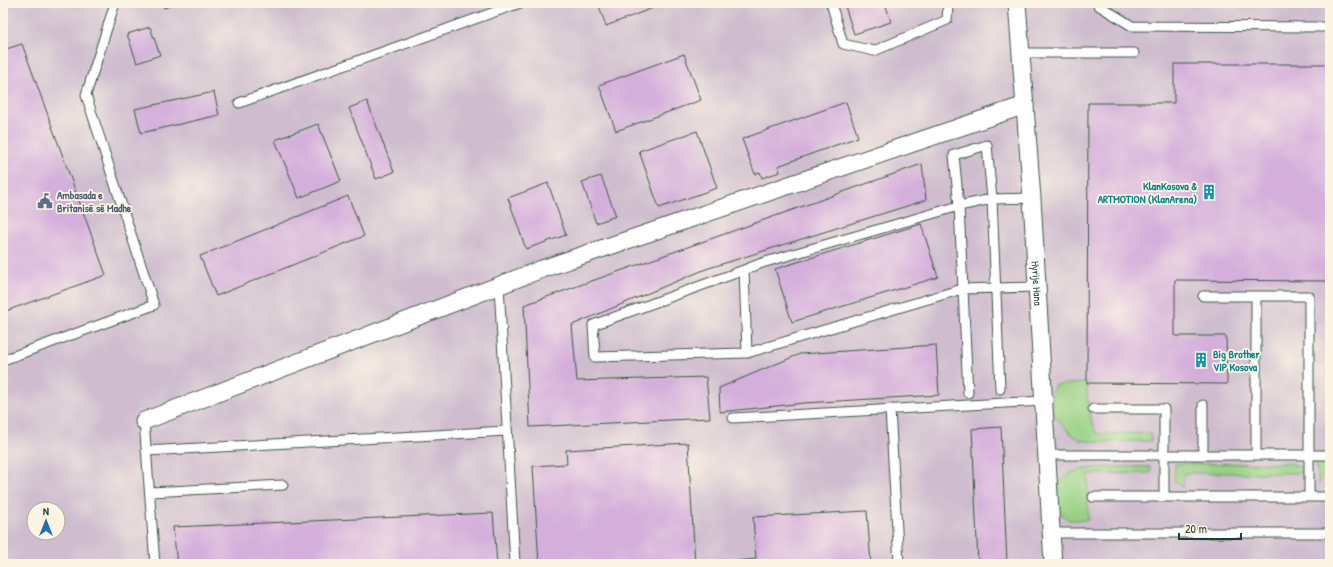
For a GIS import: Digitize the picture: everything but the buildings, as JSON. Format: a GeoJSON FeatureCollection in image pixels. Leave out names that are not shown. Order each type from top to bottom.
{"type":"FeatureCollection","features":[{"type":"Feature","properties":{"kind":"street","name":"Hyrije Hana"},"geometry":{"type":"LineString","coordinates":[[1017,3],[1032,198],[1052,564]]}},
{"type":"Feature","properties":{"kind":"street"},"geometry":{"type":"LineString","coordinates":[[144,421],[542,269],[1025,105]]}},
{"type":"Feature","properties":{"kind":"lane"},"geometry":{"type":"LineString","coordinates":[[3,360],[154,305],[86,95],[115,3]]}},
{"type":"Feature","properties":{"kind":"lane"},"geometry":{"type":"LineString","coordinates":[[239,103],[520,3]]}},
{"type":"Feature","properties":{"kind":"lane"},"geometry":{"type":"LineString","coordinates":[[831,3],[843,44],[874,51],[947,20],[948,3]]}},
{"type":"Feature","properties":{"kind":"lane"},"geometry":{"type":"LineString","coordinates":[[1098,3],[1098,5],[1132,26],[1330,26]]}},
{"type":"Feature","properties":{"kind":"lane"},"geometry":{"type":"LineString","coordinates":[[1021,53],[1134,53]]}},
{"type":"Feature","properties":{"kind":"lane"},"geometry":{"type":"LineString","coordinates":[[968,393],[959,206],[954,155],[987,145],[992,199],[1000,389]]}},
{"type":"Feature","properties":{"kind":"lane"},"geometry":{"type":"LineString","coordinates":[[1032,198],[992,199],[959,206],[744,270],[593,325],[595,357],[747,353],[962,289],[1037,287]]}},
{"type":"Feature","properties":{"kind":"lane"},"geometry":{"type":"LineString","coordinates":[[744,270],[747,353]]}},
{"type":"Feature","properties":{"kind":"lane"},"geometry":{"type":"LineString","coordinates":[[499,286],[515,564]]}},
{"type":"Feature","properties":{"kind":"lane"},"geometry":{"type":"LineString","coordinates":[[1203,296],[1308,296],[1309,497]]}},
{"type":"Feature","properties":{"kind":"lane"},"geometry":{"type":"LineString","coordinates":[[1256,296],[1256,455]]}},
{"type":"Feature","properties":{"kind":"lane"},"geometry":{"type":"LineString","coordinates":[[733,418],[1043,401]]}},
{"type":"Feature","properties":{"kind":"lane"},"geometry":{"type":"LineString","coordinates":[[1203,405],[1203,455]]}},
{"type":"Feature","properties":{"kind":"lane"},"geometry":{"type":"LineString","coordinates":[[890,409],[899,564]]}},
{"type":"Feature","properties":{"kind":"lane"},"geometry":{"type":"LineString","coordinates":[[1093,409],[1164,409],[1164,497]]}},
{"type":"Feature","properties":{"kind":"lane"},"geometry":{"type":"LineString","coordinates":[[144,421],[156,564]]}},
{"type":"Feature","properties":{"kind":"lane"},"geometry":{"type":"LineString","coordinates":[[146,451],[507,431]]}},
{"type":"Feature","properties":{"kind":"lane"},"geometry":{"type":"LineString","coordinates":[[1046,455],[1330,455]]}},
{"type":"Feature","properties":{"kind":"lane"},"geometry":{"type":"LineString","coordinates":[[150,492],[282,485]]}},
{"type":"Feature","properties":{"kind":"lane"},"geometry":{"type":"LineString","coordinates":[[1093,497],[1330,497]]}},
{"type":"Feature","properties":{"kind":"lane"},"geometry":{"type":"LineString","coordinates":[[1051,533],[1330,533]]}},
{"type":"Feature","properties":{"kind":"shaded area"},"geometry":{"type":"Polygon","coordinates":[[[3,3],[1330,3],[1330,564],[3,564],[3,3]]]}},
{"type":"Feature","properties":{"kind":"green space"},"geometry":{"type":"Polygon","coordinates":[[[1087,383],[1088,403],[1092,424],[1098,434],[1151,433],[1151,441],[1098,442],[1080,440],[1070,433],[1054,415],[1051,392],[1055,385],[1087,383]]]}},
{"type":"Feature","properties":{"kind":"green space"},"geometry":{"type":"Polygon","coordinates":[[[1330,459],[1330,469],[1326,469],[1319,484],[1316,462],[1330,459]]]}},
{"type":"Feature","properties":{"kind":"green space"},"geometry":{"type":"Polygon","coordinates":[[[1290,463],[1301,468],[1301,473],[1184,473],[1183,488],[1174,479],[1175,464],[1290,463]]]}},
{"type":"Feature","properties":{"kind":"green space"},"geometry":{"type":"Polygon","coordinates":[[[1103,467],[1150,467],[1151,473],[1088,474],[1088,520],[1069,520],[1059,513],[1059,487],[1062,479],[1068,474],[1103,467]]]}},
{"type":"Feature","properties":{"kind":"place","name":"KlanKosova & ARTMOTION (KlanArena)"},"geometry":{"type":"Point","coordinates":[1209,192]}},
{"type":"Feature","properties":{"kind":"place","name":"Ambasada e Britanisë së Madhe"},"geometry":{"type":"Point","coordinates":[45,201]}},
{"type":"Feature","properties":{"kind":"place","name":"Big Brother VIP Kosova"},"geometry":{"type":"Point","coordinates":[1201,360]}}]}
